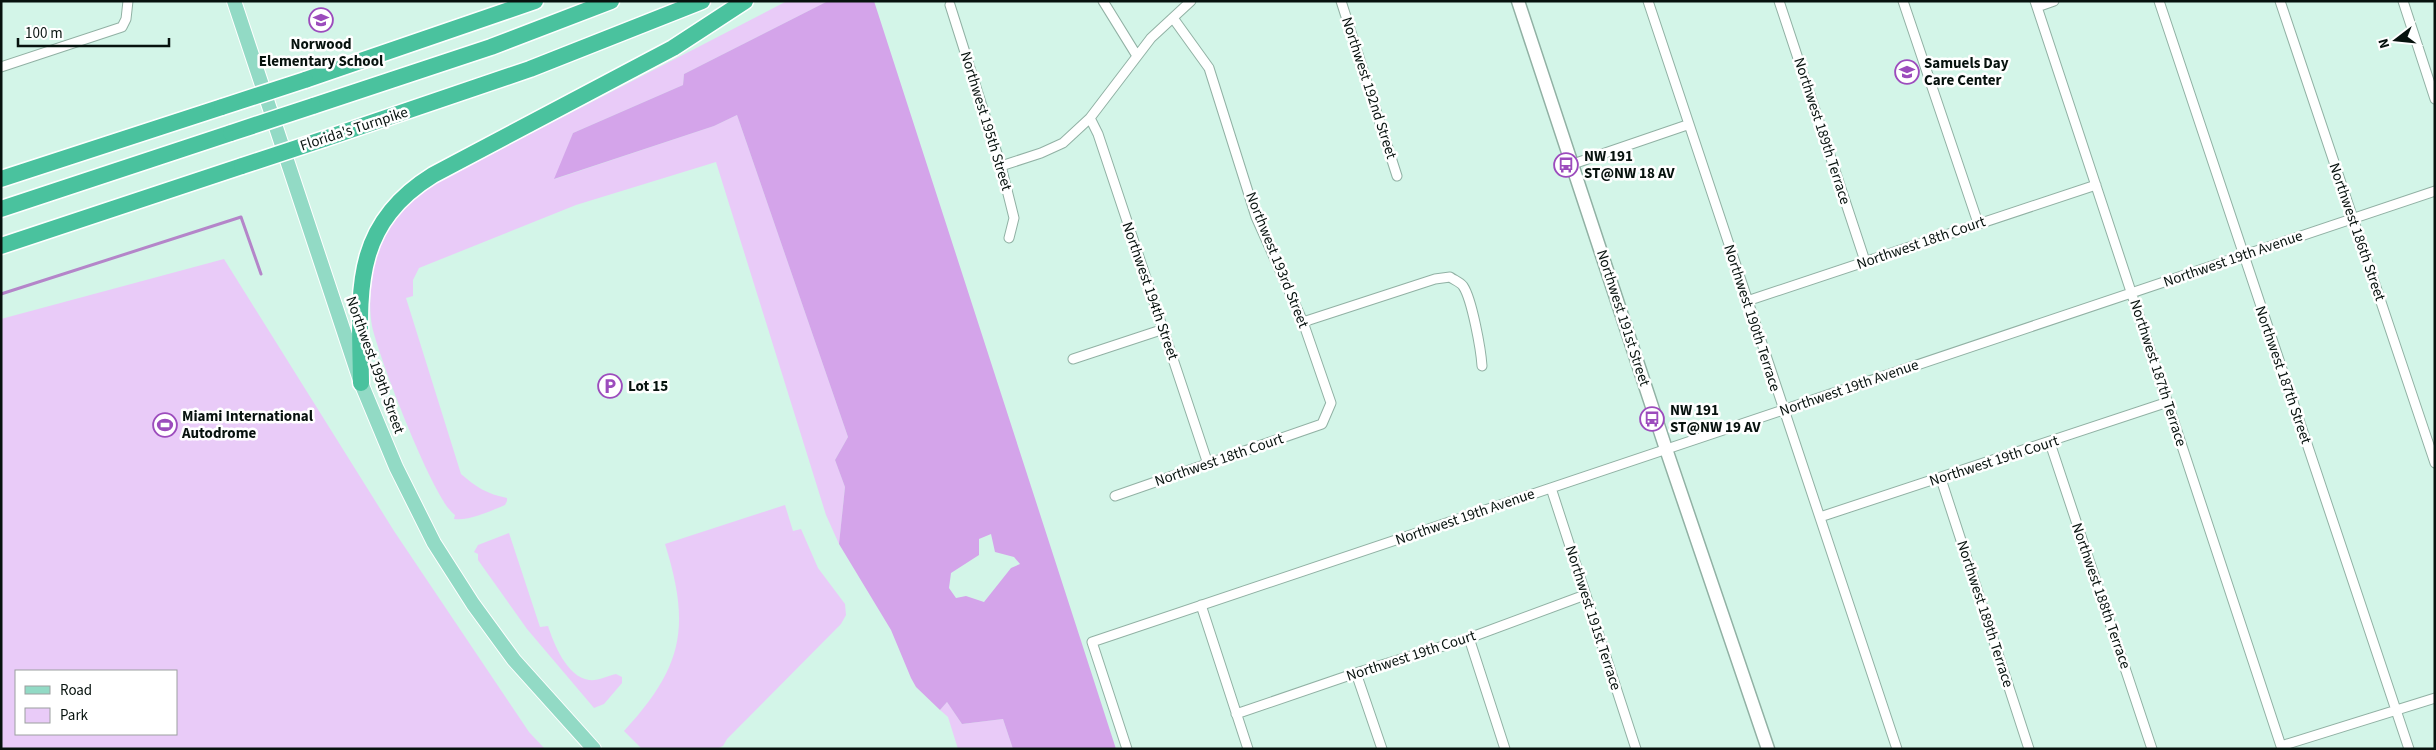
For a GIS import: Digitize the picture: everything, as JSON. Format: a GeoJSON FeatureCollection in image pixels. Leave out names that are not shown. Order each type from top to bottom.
{"type":"FeatureCollection","features":[{"type":"Feature","properties":{"kind":"highway"},"geometry":{"type":"LineString","coordinates":[[1,179],[305,80],[535,1]]}},
{"type":"Feature","properties":{"kind":"highway"},"geometry":{"type":"LineString","coordinates":[[1,209],[491,47],[611,1]]}},
{"type":"Feature","properties":{"kind":"highway","name":"Florida's Turnpike"},"geometry":{"type":"LineString","coordinates":[[1,246],[530,69],[702,1]]}},
{"type":"Feature","properties":{"kind":"highway"},"geometry":{"type":"LineString","coordinates":[[361,383],[360,292],[362,276],[366,258],[378,228],[396,203],[433,174],[672,48],[745,1]]}},
{"type":"Feature","properties":{"kind":"main road","name":"Northwest 199th Street"},"geometry":{"type":"LineString","coordinates":[[234,1],[361,383],[396,467],[434,543],[473,604],[514,660],[594,749]]}},
{"type":"Feature","properties":{"kind":"street"},"geometry":{"type":"LineString","coordinates":[[1,67],[122,26],[126,19],[128,1]]}},
{"type":"Feature","properties":{"kind":"street"},"geometry":{"type":"LineString","coordinates":[[1104,1],[1136,56]]}},
{"type":"Feature","properties":{"kind":"street"},"geometry":{"type":"LineString","coordinates":[[1001,166],[1041,153],[1063,143],[1090,118],[1136,56],[1191,1]]}},
{"type":"Feature","properties":{"kind":"street","name":"Northwest 192nd Street"},"geometry":{"type":"LineString","coordinates":[[1341,1],[1397,176]]}},
{"type":"Feature","properties":{"kind":"street","name":"Northwest 191st Street"},"geometry":{"type":"LineString","coordinates":[[1518,1],[1666,449],[1768,749]]}},
{"type":"Feature","properties":{"kind":"street","name":"Northwest 190th Terrace"},"geometry":{"type":"LineString","coordinates":[[1648,1],[1897,749]]}},
{"type":"Feature","properties":{"kind":"street","name":"Northwest 189th Terrace"},"geometry":{"type":"LineString","coordinates":[[1779,1],[1865,261]]}},
{"type":"Feature","properties":{"kind":"street"},"geometry":{"type":"LineString","coordinates":[[1904,1],[1978,223]]}},
{"type":"Feature","properties":{"kind":"street"},"geometry":{"type":"LineString","coordinates":[[2036,4],[2054,1]]}},
{"type":"Feature","properties":{"kind":"street","name":"Northwest 187th Street"},"geometry":{"type":"LineString","coordinates":[[2160,1],[2243,256],[2409,749]]}},
{"type":"Feature","properties":{"kind":"street","name":"Northwest 186th Street"},"geometry":{"type":"LineString","coordinates":[[2280,1],[2435,463]]}},
{"type":"Feature","properties":{"kind":"street"},"geometry":{"type":"LineString","coordinates":[[2403,1],[2435,99]]}},
{"type":"Feature","properties":{"kind":"street","name":"Northwest 187th Terrace"},"geometry":{"type":"LineString","coordinates":[[2036,4],[2281,746],[2397,711]]}},
{"type":"Feature","properties":{"kind":"street","name":"Northwest 195th Street"},"geometry":{"type":"LineString","coordinates":[[950,5],[1001,166],[1014,218],[1009,238]]}},
{"type":"Feature","properties":{"kind":"street","name":"Northwest 193rd Street"},"geometry":{"type":"LineString","coordinates":[[1173,18],[1209,68],[1256,217],[1303,322],[1331,403],[1322,424]]}},
{"type":"Feature","properties":{"kind":"street","name":"Northwest 194th Street"},"geometry":{"type":"LineString","coordinates":[[1090,118],[1098,134],[1208,464]]}},
{"type":"Feature","properties":{"kind":"street"},"geometry":{"type":"LineString","coordinates":[[1573,164],[1688,125]]}},
{"type":"Feature","properties":{"kind":"street","name":"Northwest 18th Court"},"geometry":{"type":"LineString","coordinates":[[1747,301],[2096,185]]}},
{"type":"Feature","properties":{"kind":"street","name":"Northwest 19th Avenue"},"geometry":{"type":"LineString","coordinates":[[1127,749],[1092,642],[2435,191]]}},
{"type":"Feature","properties":{"kind":"street"},"geometry":{"type":"LineString","coordinates":[[1303,322],[1450,277],[1462,285],[1468,299],[1482,355],[1482,366]]}},
{"type":"Feature","properties":{"kind":"street"},"geometry":{"type":"LineString","coordinates":[[1072,359],[1164,328]]}},
{"type":"Feature","properties":{"kind":"street","name":"Northwest 19th Court"},"geometry":{"type":"LineString","coordinates":[[1820,517],[2050,443],[2168,402]]}},
{"type":"Feature","properties":{"kind":"street","name":"Northwest 18th Court"},"geometry":{"type":"LineString","coordinates":[[1115,496],[1322,424]]}},
{"type":"Feature","properties":{"kind":"street","name":"Northwest 188th Terrace"},"geometry":{"type":"LineString","coordinates":[[2050,443],[2152,749]]}},
{"type":"Feature","properties":{"kind":"street","name":"Northwest 189th Terrace"},"geometry":{"type":"LineString","coordinates":[[1940,479],[2030,749]]}},
{"type":"Feature","properties":{"kind":"street","name":"Northwest 191st Terrace"},"geometry":{"type":"LineString","coordinates":[[1551,488],[1636,749]]}},
{"type":"Feature","properties":{"kind":"street","name":"Northwest 19th Court"},"geometry":{"type":"LineString","coordinates":[[1236,714],[1356,673],[1469,638],[1585,595]]}},
{"type":"Feature","properties":{"kind":"street"},"geometry":{"type":"LineString","coordinates":[[1201,606],[1248,749]]}},
{"type":"Feature","properties":{"kind":"street"},"geometry":{"type":"LineString","coordinates":[[1469,638],[1505,749]]}},
{"type":"Feature","properties":{"kind":"street"},"geometry":{"type":"LineString","coordinates":[[1356,673],[1382,749]]}},
{"type":"Feature","properties":{"kind":"street"},"geometry":{"type":"LineString","coordinates":[[2397,711],[2435,698]]}},
{"type":"Feature","properties":{"kind":"green space"},"geometry":{"type":"Polygon","coordinates":[[[787,1],[828,1],[684,74],[683,85],[573,133],[555,179],[714,126],[737,115],[848,437],[835,460],[845,487],[839,544],[826,515],[716,162],[576,205],[419,268],[413,280],[413,296],[406,298],[461,474],[482,489],[507,498],[505,505],[486,513],[473,517],[454,519],[455,515],[434,484],[408,427],[376,342],[372,326],[370,301],[373,276],[368,274],[386,233],[413,200],[437,182],[787,1]]]}},
{"type":"Feature","properties":{"kind":"green space","name":"Miami International Autodrome"},"geometry":{"type":"Polygon","coordinates":[[[224,259],[394,531],[529,732],[545,749],[1,749],[1,319],[224,259]]]}},
{"type":"Feature","properties":{"kind":"green space"},"geometry":{"type":"Polygon","coordinates":[[[785,505],[793,531],[801,529],[818,568],[845,604],[846,615],[841,624],[727,739],[723,746],[716,749],[642,749],[624,731],[644,708],[670,666],[676,645],[679,623],[678,599],[665,544],[785,505]]]}},
{"type":"Feature","properties":{"kind":"green space"},"geometry":{"type":"Polygon","coordinates":[[[509,533],[540,627],[548,626],[562,659],[581,678],[592,680],[616,674],[622,677],[622,683],[604,704],[594,708],[527,629],[478,560],[478,554],[474,552],[478,545],[509,533]]]}},
{"type":"Feature","properties":{"kind":"green space"},"geometry":{"type":"Polygon","coordinates":[[[947,702],[962,724],[1003,719],[1013,749],[958,749],[948,717],[940,710],[947,702]]]}},
{"type":"Feature","properties":{"kind":"shaded area"},"geometry":{"type":"Polygon","coordinates":[[[828,1],[874,1],[1116,749],[1013,749],[1003,719],[962,724],[947,702],[940,710],[916,687],[891,630],[839,544],[845,487],[835,460],[848,437],[737,115],[714,126],[554,179],[573,133],[683,85],[684,74],[828,1]],[[991,534],[979,539],[979,555],[951,573],[949,588],[956,598],[966,596],[984,602],[1011,568],[1020,564],[1014,557],[995,552],[991,534]]]}},
{"type":"Feature","properties":{"kind":"waterway"},"geometry":{"type":"LineString","coordinates":[[1,294],[241,217],[261,274]]}},
{"type":"Feature","properties":{"kind":"place","name":"Norwood Elementary School"},"geometry":{"type":"Point","coordinates":[321,20]}},
{"type":"Feature","properties":{"kind":"place","name":"Samuels Day Care Center"},"geometry":{"type":"Point","coordinates":[1907,72]}},
{"type":"Feature","properties":{"kind":"place","name":"NW 191 ST@NW 18 AV"},"geometry":{"type":"Point","coordinates":[1566,165]}},
{"type":"Feature","properties":{"kind":"place","name":"Lot 15"},"geometry":{"type":"Point","coordinates":[610,386]}},
{"type":"Feature","properties":{"kind":"place","name":"NW 191 ST@NW 19 AV"},"geometry":{"type":"Point","coordinates":[1652,419]}},
{"type":"Feature","properties":{"kind":"place","name":"Miami International Autodrome"},"geometry":{"type":"Point","coordinates":[165,425]}}]}
